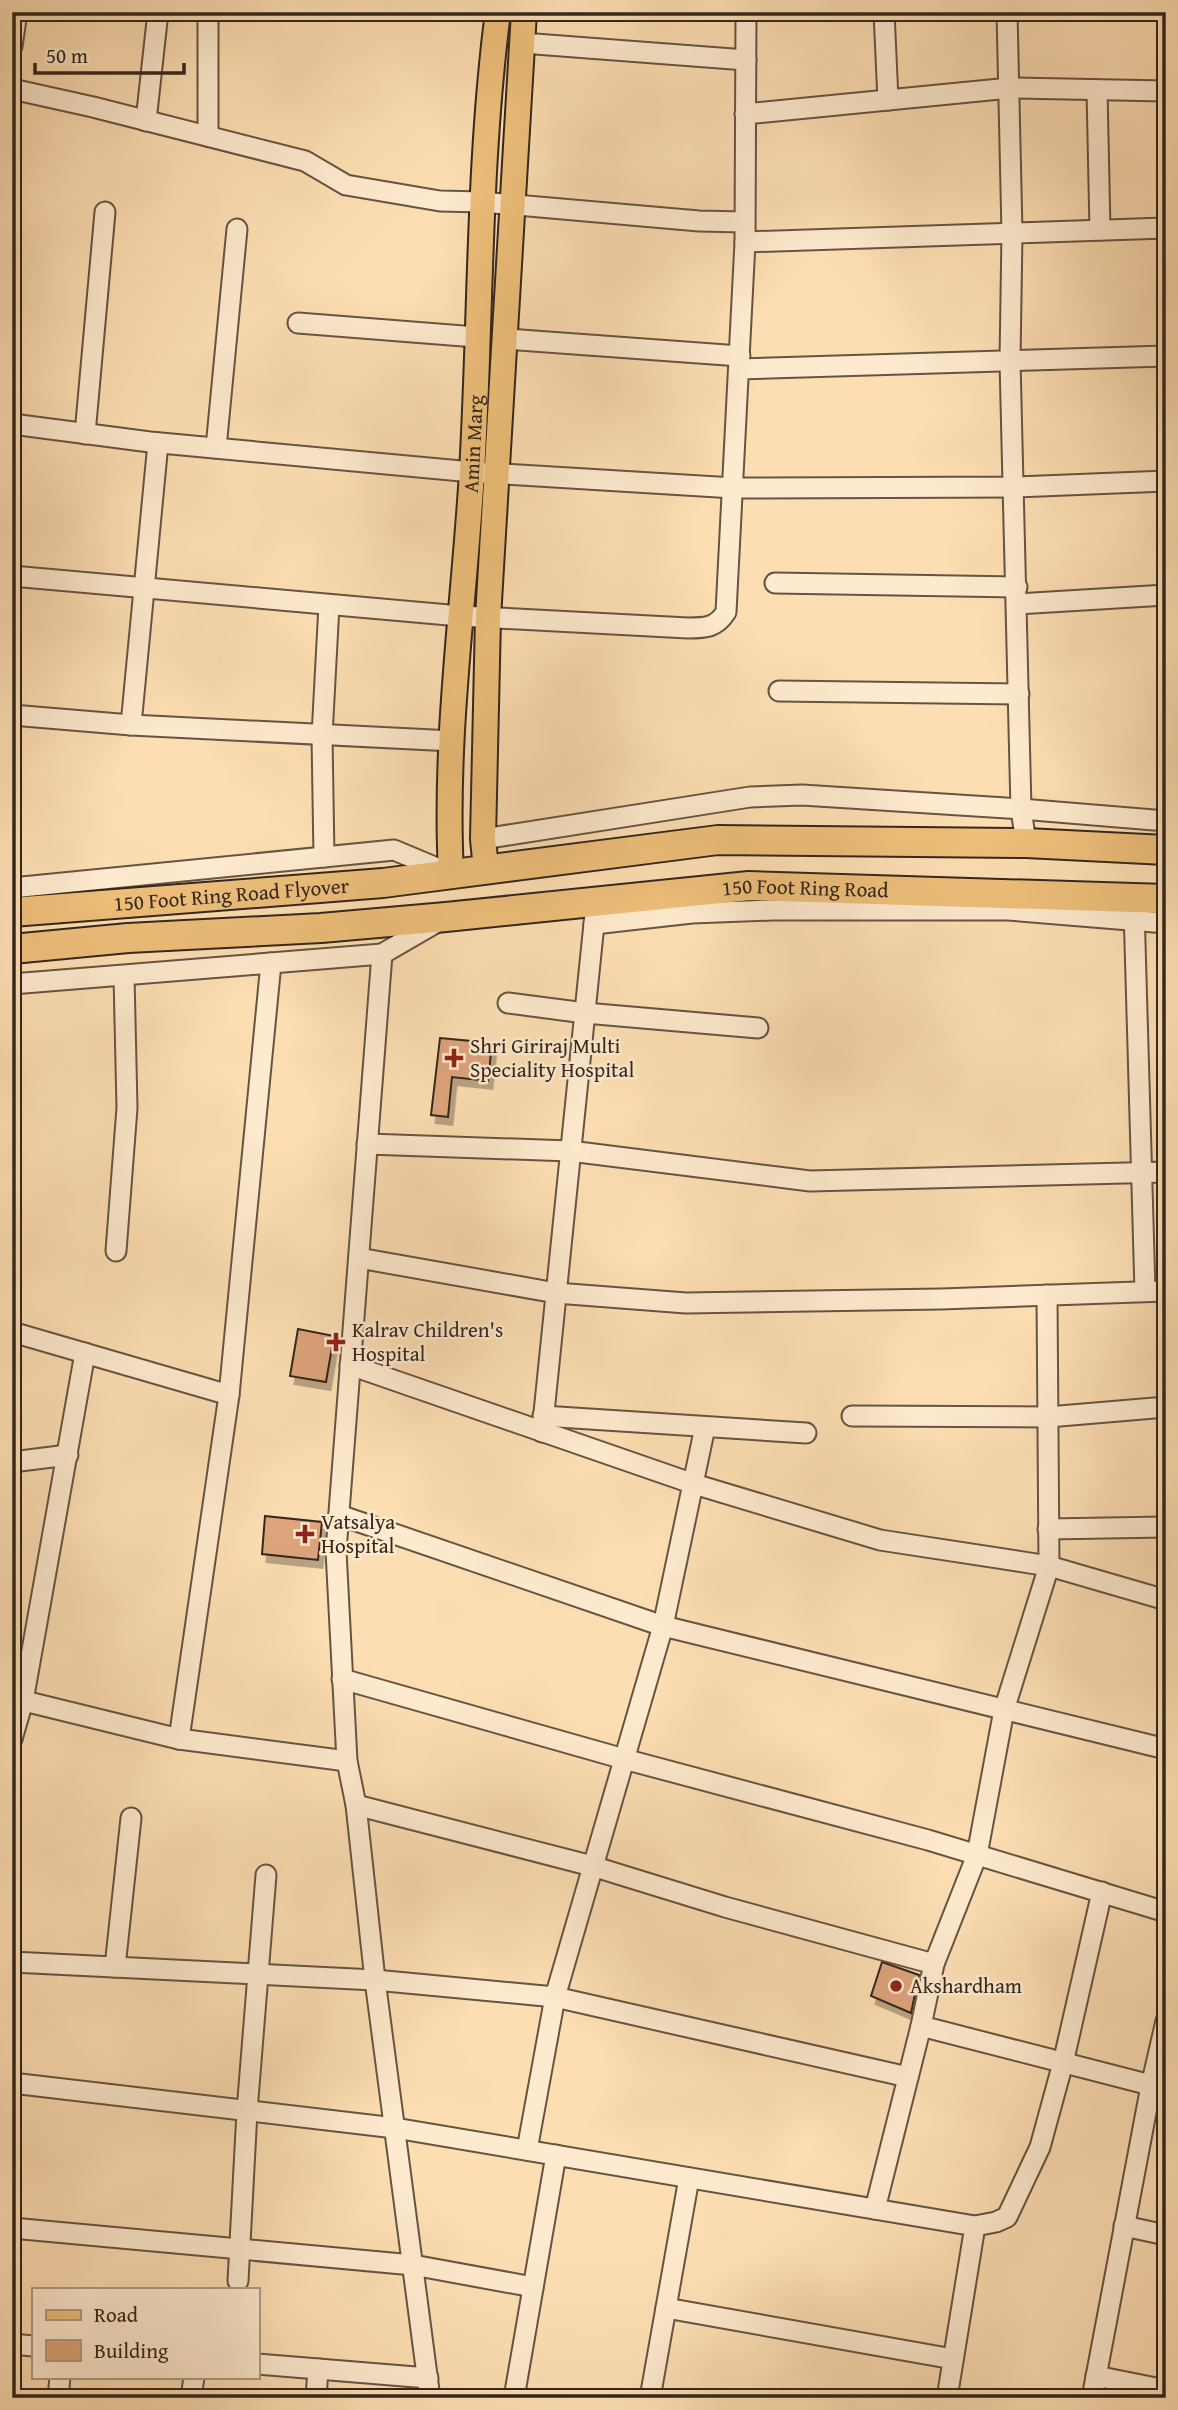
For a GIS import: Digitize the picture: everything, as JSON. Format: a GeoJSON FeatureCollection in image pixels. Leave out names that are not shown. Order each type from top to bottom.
{"type":"FeatureCollection","features":[{"type":"Feature","properties":{"kind":"highway"},"geometry":{"type":"LineString","coordinates":[[451,873],[718,840],[1026,843],[1166,850]]}},
{"type":"Feature","properties":{"kind":"highway","name":"150 Foot Ring Road Flyover"},"geometry":{"type":"LineString","coordinates":[[12,912],[383,883],[451,873]]}},
{"type":"Feature","properties":{"kind":"highway","name":"150 Foot Ring Road"},"geometry":{"type":"LineString","coordinates":[[446,917],[596,913],[749,886],[1134,909],[1166,899]]}},
{"type":"Feature","properties":{"kind":"highway","name":"150 Foot Ring Road Flyover"},"geometry":{"type":"LineString","coordinates":[[12,948],[446,917]]}},
{"type":"Feature","properties":{"kind":"main road","name":"Amin Marg"},"geometry":{"type":"LineString","coordinates":[[451,873],[449,844],[453,741],[472,472],[482,202],[498,12]]}},
{"type":"Feature","properties":{"kind":"main road","name":"Amin Marg"},"geometry":{"type":"LineString","coordinates":[[486,869],[483,839],[488,618],[524,12]]}},
{"type":"Feature","properties":{"kind":"street"},"geometry":{"type":"LineString","coordinates":[[12,46],[17,12]]}},
{"type":"Feature","properties":{"kind":"street"},"geometry":{"type":"LineString","coordinates":[[146,121],[158,12]]}},
{"type":"Feature","properties":{"kind":"street"},"geometry":{"type":"LineString","coordinates":[[208,12],[208,136]]}},
{"type":"Feature","properties":{"kind":"street"},"geometry":{"type":"LineString","coordinates":[[12,576],[488,618],[697,628],[707,628],[720,622],[726,612],[745,242],[746,12]]}},
{"type":"Feature","properties":{"kind":"street"},"geometry":{"type":"LineString","coordinates":[[884,12],[888,100]]}},
{"type":"Feature","properties":{"kind":"street"},"geometry":{"type":"LineString","coordinates":[[1007,12],[1012,233],[1010,361],[1021,808],[1026,843]]}},
{"type":"Feature","properties":{"kind":"street"},"geometry":{"type":"LineString","coordinates":[[522,43],[746,60]]}},
{"type":"Feature","properties":{"kind":"street"},"geometry":{"type":"LineString","coordinates":[[745,114],[1010,88],[1166,91]]}},
{"type":"Feature","properties":{"kind":"street"},"geometry":{"type":"LineString","coordinates":[[12,89],[305,161],[346,185],[440,201],[482,202],[699,221],[744,222]]}},
{"type":"Feature","properties":{"kind":"street"},"geometry":{"type":"LineString","coordinates":[[1097,90],[1100,230]]}},
{"type":"Feature","properties":{"kind":"street"},"geometry":{"type":"LineString","coordinates":[[85,434],[105,212]]}},
{"type":"Feature","properties":{"kind":"street"},"geometry":{"type":"LineString","coordinates":[[745,242],[1166,228]]}},
{"type":"Feature","properties":{"kind":"street"},"geometry":{"type":"LineString","coordinates":[[216,448],[237,229]]}},
{"type":"Feature","properties":{"kind":"street"},"geometry":{"type":"LineString","coordinates":[[298,323],[476,337]]}},
{"type":"Feature","properties":{"kind":"street"},"geometry":{"type":"LineString","coordinates":[[506,339],[739,363],[1010,361],[1166,356]]}},
{"type":"Feature","properties":{"kind":"street"},"geometry":{"type":"LineString","coordinates":[[12,424],[158,443],[472,472],[734,488],[1014,487],[1166,481]]}},
{"type":"Feature","properties":{"kind":"street"},"geometry":{"type":"LineString","coordinates":[[131,725],[158,443]]}},
{"type":"Feature","properties":{"kind":"street"},"geometry":{"type":"LineString","coordinates":[[775,583],[1017,595],[1166,595]]}},
{"type":"Feature","properties":{"kind":"street"},"geometry":{"type":"LineString","coordinates":[[324,857],[322,736],[329,605]]}},
{"type":"Feature","properties":{"kind":"street"},"geometry":{"type":"LineString","coordinates":[[779,691],[1019,694]]}},
{"type":"Feature","properties":{"kind":"street"},"geometry":{"type":"LineString","coordinates":[[12,715],[131,725],[453,741]]}},
{"type":"Feature","properties":{"kind":"street"},"geometry":{"type":"LineString","coordinates":[[483,839],[750,797],[803,795],[1021,808],[1166,821]]}},
{"type":"Feature","properties":{"kind":"street"},"geometry":{"type":"LineString","coordinates":[[12,888],[394,850],[451,873]]}},
{"type":"Feature","properties":{"kind":"street"},"geometry":{"type":"LineString","coordinates":[[1145,1291],[1134,909],[1166,923]]}},
{"type":"Feature","properties":{"kind":"street"},"geometry":{"type":"LineString","coordinates":[[542,1424],[596,913]]}},
{"type":"Feature","properties":{"kind":"street"},"geometry":{"type":"LineString","coordinates":[[12,984],[382,954],[446,917]]}},
{"type":"Feature","properties":{"kind":"street"},"geometry":{"type":"LineString","coordinates":[[259,2364],[318,2369],[429,2388],[374,1980],[356,1805],[348,1761],[336,1551],[382,954]]}},
{"type":"Feature","properties":{"kind":"street"},"geometry":{"type":"LineString","coordinates":[[179,1739],[229,1395],[271,963]]}},
{"type":"Feature","properties":{"kind":"street"},"geometry":{"type":"LineString","coordinates":[[116,1251],[127,1108],[124,976]]}},
{"type":"Feature","properties":{"kind":"street"},"geometry":{"type":"LineString","coordinates":[[508,1003],[585,1013],[758,1028]]}},
{"type":"Feature","properties":{"kind":"street"},"geometry":{"type":"LineString","coordinates":[[367,1143],[570,1151],[810,1181],[1166,1172]]}},
{"type":"Feature","properties":{"kind":"street"},"geometry":{"type":"LineString","coordinates":[[359,1258],[556,1293],[687,1303],[941,1299],[1166,1291]]}},
{"type":"Feature","properties":{"kind":"street"},"geometry":{"type":"LineString","coordinates":[[875,2209],[934,1964],[977,1855],[1004,1710],[1049,1566],[1047,1295]]}},
{"type":"Feature","properties":{"kind":"street"},"geometry":{"type":"LineString","coordinates":[[12,1332],[229,1395]]}},
{"type":"Feature","properties":{"kind":"street"},"geometry":{"type":"LineString","coordinates":[[12,1739],[17,1700],[68,1455],[85,1353]]}},
{"type":"Feature","properties":{"kind":"street"},"geometry":{"type":"LineString","coordinates":[[350,1366],[542,1424],[694,1484],[880,1540],[1049,1566],[1166,1600]]}},
{"type":"Feature","properties":{"kind":"street"},"geometry":{"type":"LineString","coordinates":[[852,1416],[1048,1417],[1166,1407]]}},
{"type":"Feature","properties":{"kind":"street"},"geometry":{"type":"LineString","coordinates":[[542,1424],[705,1427],[806,1433]]}},
{"type":"Feature","properties":{"kind":"street"},"geometry":{"type":"LineString","coordinates":[[527,2151],[555,1997],[663,1626],[705,1427]]}},
{"type":"Feature","properties":{"kind":"street"},"geometry":{"type":"LineString","coordinates":[[12,1462],[68,1455]]}},
{"type":"Feature","properties":{"kind":"street"},"geometry":{"type":"LineString","coordinates":[[339,1515],[663,1626],[1166,1749]]}},
{"type":"Feature","properties":{"kind":"street"},"geometry":{"type":"LineString","coordinates":[[1048,1529],[1166,1527]]}},
{"type":"Feature","properties":{"kind":"street"},"geometry":{"type":"LineString","coordinates":[[342,1679],[977,1855],[1166,1912]]}},
{"type":"Feature","properties":{"kind":"street"},"geometry":{"type":"LineString","coordinates":[[17,1700],[179,1739],[348,1761]]}},
{"type":"Feature","properties":{"kind":"street"},"geometry":{"type":"LineString","coordinates":[[356,1805],[592,1866],[725,1907],[934,1964]]}},
{"type":"Feature","properties":{"kind":"street"},"geometry":{"type":"LineString","coordinates":[[115,1967],[131,1818]]}},
{"type":"Feature","properties":{"kind":"street"},"geometry":{"type":"LineString","coordinates":[[238,2281],[247,2111],[266,1874]]}},
{"type":"Feature","properties":{"kind":"street"},"geometry":{"type":"LineString","coordinates":[[12,2083],[395,2128],[975,2226],[1007,2217],[1040,2147],[1063,2063],[1102,1892]]}},
{"type":"Feature","properties":{"kind":"street"},"geometry":{"type":"LineString","coordinates":[[12,1962],[374,1980],[555,1997],[908,2077]]}},
{"type":"Feature","properties":{"kind":"street"},"geometry":{"type":"LineString","coordinates":[[1092,2398],[1124,2226],[1158,2087],[1166,2021]]}},
{"type":"Feature","properties":{"kind":"street"},"geometry":{"type":"LineString","coordinates":[[921,2026],[1158,2087]]}},
{"type":"Feature","properties":{"kind":"street"},"geometry":{"type":"LineString","coordinates":[[514,2398],[556,2155]]}},
{"type":"Feature","properties":{"kind":"street"},"geometry":{"type":"LineString","coordinates":[[650,2398],[689,2178]]}},
{"type":"Feature","properties":{"kind":"street"},"geometry":{"type":"LineString","coordinates":[[947,2398],[975,2226]]}},
{"type":"Feature","properties":{"kind":"street"},"geometry":{"type":"LineString","coordinates":[[1124,2226],[1166,2235]]}},
{"type":"Feature","properties":{"kind":"street"},"geometry":{"type":"LineString","coordinates":[[12,2228],[413,2264],[533,2287]]}},
{"type":"Feature","properties":{"kind":"street"},"geometry":{"type":"LineString","coordinates":[[666,2308],[953,2359]]}},
{"type":"Feature","properties":{"kind":"street"},"geometry":{"type":"LineString","coordinates":[[12,2344],[32,2346]]}},
{"type":"Feature","properties":{"kind":"street"},"geometry":{"type":"LineString","coordinates":[[316,2398],[318,2369]]}},
{"type":"Feature","properties":{"kind":"street"},"geometry":{"type":"LineString","coordinates":[[1096,2376],[1166,2390]]}},
{"type":"Feature","properties":{"kind":"street"},"geometry":{"type":"LineString","coordinates":[[58,2398],[60,2378]]}},
{"type":"Feature","properties":{"kind":"street"},"geometry":{"type":"LineString","coordinates":[[191,2398],[194,2378]]}},
{"type":"Feature","properties":{"kind":"building"},"geometry":{"type":"Polygon","coordinates":[[[440,1038],[492,1043],[488,1081],[452,1077],[448,1117],[431,1115],[440,1038]]]}},
{"type":"Feature","properties":{"kind":"building"},"geometry":{"type":"Polygon","coordinates":[[[298,1329],[334,1336],[326,1382],[290,1376],[298,1329]]]}},
{"type":"Feature","properties":{"kind":"building"},"geometry":{"type":"Polygon","coordinates":[[[265,1516],[322,1522],[318,1560],[262,1554],[265,1516]]]}},
{"type":"Feature","properties":{"kind":"building","name":"Akshardham"},"geometry":{"type":"Polygon","coordinates":[[[882,1962],[919,1975],[911,2013],[871,1996],[882,1962]]]}},
{"type":"Feature","properties":{"kind":"place","name":"Shri Giriraj Multi Speciality Hospital"},"geometry":{"type":"Point","coordinates":[454,1058]}},
{"type":"Feature","properties":{"kind":"place","name":"Kalrav Children's Hospital"},"geometry":{"type":"Point","coordinates":[336,1342]}},
{"type":"Feature","properties":{"kind":"place","name":"Vatsalya Hospital"},"geometry":{"type":"Point","coordinates":[305,1534]}},
{"type":"Feature","properties":{"kind":"place","name":"Akshardham"},"geometry":{"type":"Point","coordinates":[896,1986]}}]}
